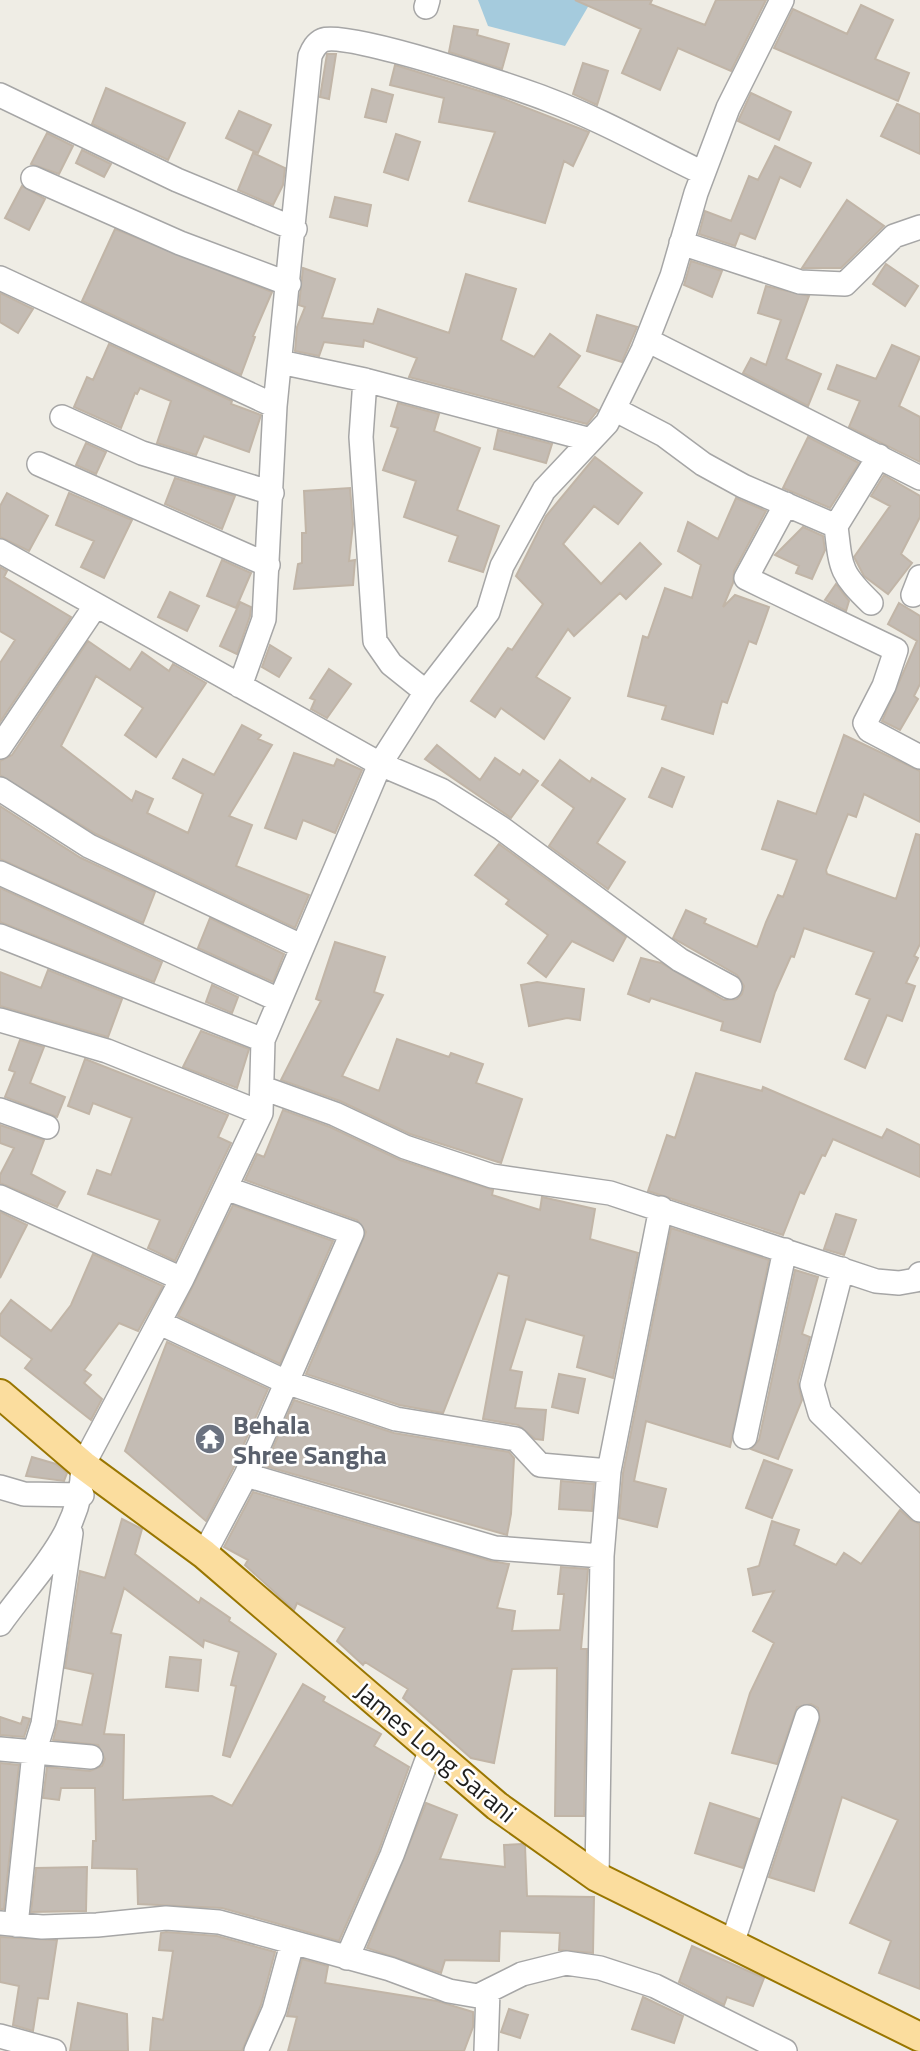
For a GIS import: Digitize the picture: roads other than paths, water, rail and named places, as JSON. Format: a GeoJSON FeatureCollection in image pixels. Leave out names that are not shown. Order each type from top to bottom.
{"type":"FeatureCollection","features":[{"type":"Feature","properties":{"kind":"main road","name":"James Long Sarani"},"geometry":{"type":"LineString","coordinates":[[0,1394],[83,1465],[204,1554],[497,1805],[597,1877],[920,2037]]}},
{"type":"Feature","properties":{"kind":"street"},"geometry":{"type":"LineString","coordinates":[[782,0],[728,107],[646,340],[607,423],[544,490],[502,566],[488,612],[426,692],[380,764],[263,1040],[261,1113],[228,1189],[183,1279],[83,1465],[43,1724],[33,1753],[8,1924],[97,1925],[166,1918],[219,1922],[390,1969],[449,1991],[478,1996],[522,1974],[566,1963],[600,1968],[655,1986],[785,2051]]}},
{"type":"Feature","properties":{"kind":"street"},"geometry":{"type":"LineString","coordinates":[[240,686],[262,630],[268,565],[275,406],[295,229],[310,56],[314,46],[322,40],[332,38],[372,45],[548,99],[703,173]]}},
{"type":"Feature","properties":{"kind":"street"},"geometry":{"type":"LineString","coordinates":[[0,95],[177,180],[295,229]]}},
{"type":"Feature","properties":{"kind":"street"},"geometry":{"type":"LineString","coordinates":[[33,178],[180,243],[289,284]]}},
{"type":"Feature","properties":{"kind":"street"},"geometry":{"type":"LineString","coordinates":[[681,243],[820,286],[845,284],[894,236],[920,227]]}},
{"type":"Feature","properties":{"kind":"street"},"geometry":{"type":"LineString","coordinates":[[0,278],[275,406]]}},
{"type":"Feature","properties":{"kind":"street"},"geometry":{"type":"LineString","coordinates":[[646,340],[920,478]]}},
{"type":"Feature","properties":{"kind":"street"},"geometry":{"type":"LineString","coordinates":[[280,362],[365,380],[591,440]]}},
{"type":"Feature","properties":{"kind":"street"},"geometry":{"type":"LineString","coordinates":[[365,380],[361,438],[375,640],[391,664],[426,692]]}},
{"type":"Feature","properties":{"kind":"street"},"geometry":{"type":"LineString","coordinates":[[614,409],[664,435],[703,464],[836,526]]}},
{"type":"Feature","properties":{"kind":"street"},"geometry":{"type":"LineString","coordinates":[[62,417],[142,453],[272,493]]}},
{"type":"Feature","properties":{"kind":"street"},"geometry":{"type":"LineString","coordinates":[[871,604],[847,580],[841,566],[836,526],[879,456]]}},
{"type":"Feature","properties":{"kind":"street"},"geometry":{"type":"LineString","coordinates":[[39,464],[268,565]]}},
{"type":"Feature","properties":{"kind":"street"},"geometry":{"type":"LineString","coordinates":[[786,504],[746,578],[896,650],[884,687],[865,723],[869,730],[920,757]]}},
{"type":"Feature","properties":{"kind":"street"},"geometry":{"type":"LineString","coordinates":[[0,551],[380,764],[441,790],[501,828],[680,960],[730,988]]}},
{"type":"Feature","properties":{"kind":"street"},"geometry":{"type":"LineString","coordinates":[[0,747],[96,605]]}},
{"type":"Feature","properties":{"kind":"street"},"geometry":{"type":"LineString","coordinates":[[0,789],[89,846],[301,946]]}},
{"type":"Feature","properties":{"kind":"street"},"geometry":{"type":"LineString","coordinates":[[0,873],[279,1000]]}},
{"type":"Feature","properties":{"kind":"street"},"geometry":{"type":"LineString","coordinates":[[0,936],[263,1040]]}},
{"type":"Feature","properties":{"kind":"street"},"geometry":{"type":"LineString","coordinates":[[0,1020],[107,1051],[261,1113]]}},
{"type":"Feature","properties":{"kind":"street"},"geometry":{"type":"LineString","coordinates":[[263,1088],[335,1114],[405,1147],[492,1176],[610,1192],[876,1281],[899,1283],[916,1280],[920,1274]]}},
{"type":"Feature","properties":{"kind":"street"},"geometry":{"type":"LineString","coordinates":[[0,1110],[47,1127]]}},
{"type":"Feature","properties":{"kind":"street"},"geometry":{"type":"LineString","coordinates":[[204,1554],[246,1475],[352,1233],[228,1189]]}},
{"type":"Feature","properties":{"kind":"street"},"geometry":{"type":"LineString","coordinates":[[0,1197],[183,1279]]}},
{"type":"Feature","properties":{"kind":"street"},"geometry":{"type":"LineString","coordinates":[[597,1877],[601,1556],[609,1471],[661,1208]]}},
{"type":"Feature","properties":{"kind":"street"},"geometry":{"type":"LineString","coordinates":[[745,1437],[785,1250]]}},
{"type":"Feature","properties":{"kind":"street"},"geometry":{"type":"LineString","coordinates":[[842,1269],[812,1385],[815,1400],[820,1413],[920,1510]]}},
{"type":"Feature","properties":{"kind":"street"},"geometry":{"type":"LineString","coordinates":[[160,1323],[286,1382],[408,1422],[516,1439],[540,1465],[609,1471]]}},
{"type":"Feature","properties":{"kind":"street"},"geometry":{"type":"LineString","coordinates":[[246,1475],[495,1548],[601,1556]]}},
{"type":"Feature","properties":{"kind":"street"},"geometry":{"type":"LineString","coordinates":[[0,1487],[79,1503]]}},
{"type":"Feature","properties":{"kind":"street"},"geometry":{"type":"LineString","coordinates":[[0,1624],[56,1550],[79,1503]]}},
{"type":"Feature","properties":{"kind":"street"},"geometry":{"type":"LineString","coordinates":[[732,1944],[807,1717]]}},
{"type":"Feature","properties":{"kind":"street"},"geometry":{"type":"LineString","coordinates":[[0,1749],[91,1757]]}},
{"type":"Feature","properties":{"kind":"street"},"geometry":{"type":"LineString","coordinates":[[348,1958],[392,1855],[431,1749]]}},
{"type":"Feature","properties":{"kind":"street"},"geometry":{"type":"LineString","coordinates":[[256,2051],[274,2010],[292,1944]]}},
{"type":"Feature","properties":{"kind":"street"},"geometry":{"type":"LineString","coordinates":[[486,2051],[488,1991]]}},
{"type":"Feature","properties":{"kind":"street"},"geometry":{"type":"LineString","coordinates":[[0,2036],[54,2051]]}},
{"type":"Feature","properties":{"kind":"water"},"geometry":{"type":"Polygon","coordinates":[[[478,0],[592,0],[565,46],[488,26],[478,0]]]}},
{"type":"Feature","properties":{"kind":"place","name":"Behala Shree Sangha"},"geometry":{"type":"Point","coordinates":[210,1439]}}]}
